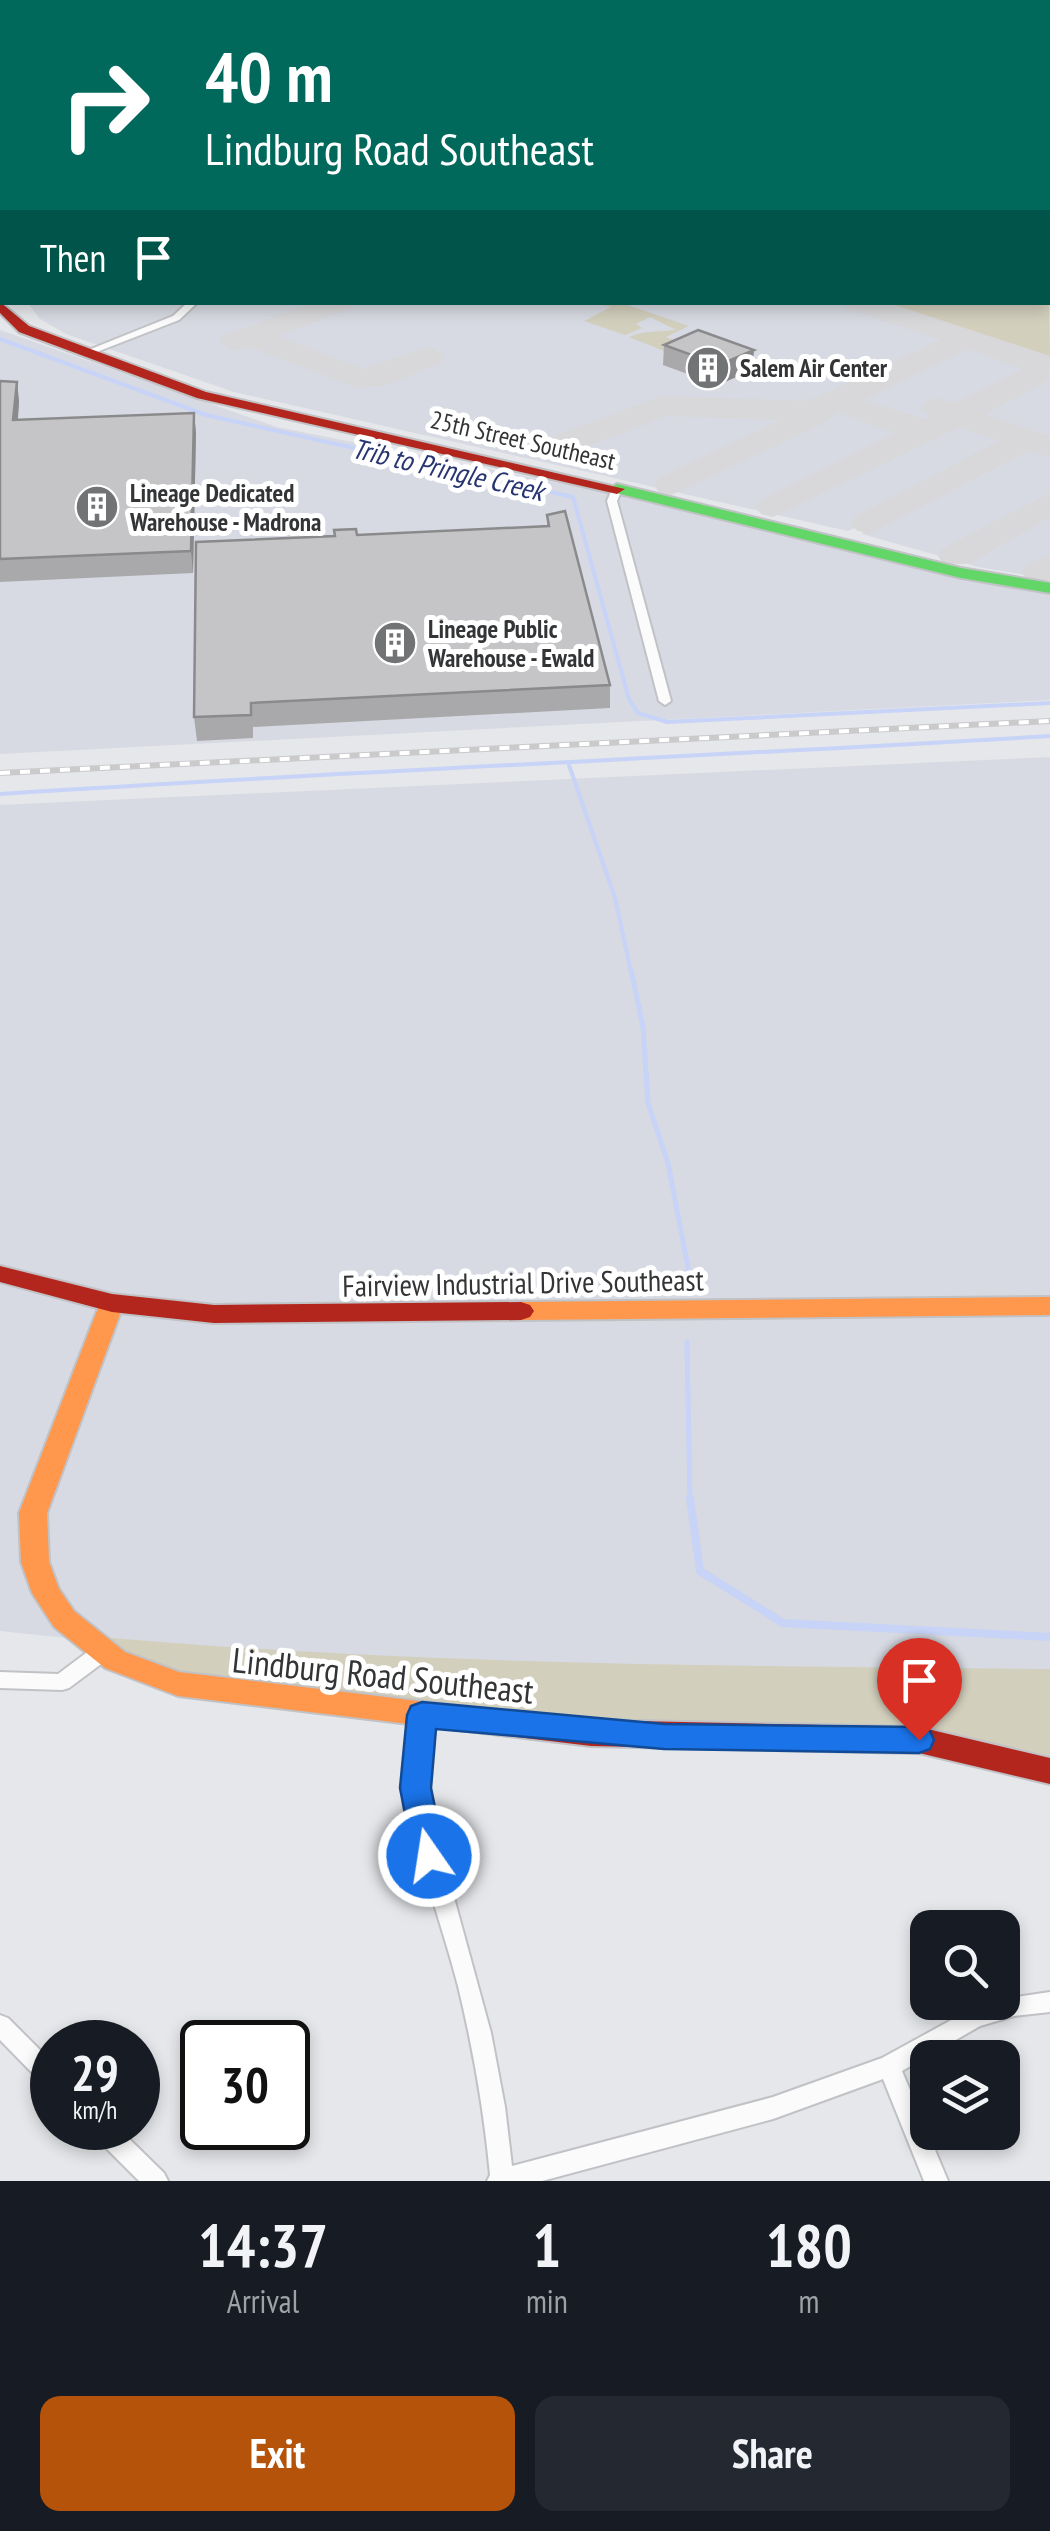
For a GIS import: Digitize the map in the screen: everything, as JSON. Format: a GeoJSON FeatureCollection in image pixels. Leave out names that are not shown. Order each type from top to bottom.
{"type":"FeatureCollection","features":[{"type":"Feature","properties":{"kind":"street"},"geometry":{"type":"LineString","coordinates":[[86,353],[176,318],[191,305]]}},
{"type":"Feature","properties":{"kind":"street","name":"25th Street Southeast"},"geometry":{"type":"LineString","coordinates":[[0,306],[24,329],[202,395],[764,522],[961,573],[1050,588]]}},
{"type":"Feature","properties":{"kind":"street"},"geometry":{"type":"LineString","coordinates":[[617,490],[612,501],[665,701]]}},
{"type":"Feature","properties":{"kind":"street","name":"Fairview Industrial Drive Southeast"},"geometry":{"type":"LineString","coordinates":[[0,1274],[112,1303],[272,1315],[1050,1306]]}},
{"type":"Feature","properties":{"kind":"street","name":"Lindburg Road Southeast"},"geometry":{"type":"LineString","coordinates":[[112,1303],[42,1481],[32,1527],[35,1563],[51,1602],[100,1653],[144,1676],[184,1687],[422,1715],[664,1737],[919,1740],[1050,1771]]}},
{"type":"Feature","properties":{"kind":"street"},"geometry":{"type":"LineString","coordinates":[[0,1680],[62,1682],[100,1653]]}},
{"type":"Feature","properties":{"kind":"street"},"geometry":{"type":"LineString","coordinates":[[422,1715],[416,1769],[419,1815],[468,1982],[499,2142],[501,2181],[706,2130],[889,2066],[975,2017],[1014,2006],[1050,2002]]}},
{"type":"Feature","properties":{"kind":"street"},"geometry":{"type":"LineString","coordinates":[[0,2024],[30,2055]]}},
{"type":"Feature","properties":{"kind":"street"},"geometry":{"type":"LineString","coordinates":[[889,2066],[936,2181]]}},
{"type":"Feature","properties":{"kind":"street"},"geometry":{"type":"LineString","coordinates":[[124,2150],[156,2181]]}},
{"type":"Feature","properties":{"kind":"shaded area"},"geometry":{"type":"Polygon","coordinates":[[[30,305],[1050,305],[1050,579],[978,567],[862,534],[855,528],[848,531],[234,392],[66,334],[40,319],[30,305]]]}},
{"type":"Feature","properties":{"kind":"shaded area"},"geometry":{"type":"Polygon","coordinates":[[[605,305],[628,305],[689,326],[666,337],[691,347],[664,351],[629,337],[676,330],[650,317],[636,324],[642,328],[625,335],[584,321],[611,307],[605,305]]]}},
{"type":"Feature","properties":{"kind":"shaded area"},"geometry":{"type":"Polygon","coordinates":[[[881,305],[1049,305],[1050,356],[881,305]]]}},
{"type":"Feature","properties":{"kind":"shaded area"},"geometry":{"type":"Polygon","coordinates":[[[0,330],[277,427],[694,510],[969,582],[1050,586],[1050,700],[0,754],[0,330]]]}},
{"type":"Feature","properties":{"kind":"shaded area"},"geometry":{"type":"Polygon","coordinates":[[[1050,757],[1050,1680],[540,1688],[0,1631],[0,805],[1050,757]]]}},
{"type":"Feature","properties":{"kind":"shaded area"},"geometry":{"type":"Polygon","coordinates":[[[79,1635],[442,1658],[1050,1669],[1050,1771],[1031,1763],[211,1691],[79,1635]]]}},
{"type":"Feature","properties":{"kind":"building"},"geometry":{"type":"Polygon","coordinates":[[[698,330],[754,350],[719,365],[664,345],[698,330]]]}},
{"type":"Feature","properties":{"kind":"building","name":"Lineage Dedicated Warehouse - Madrona"},"geometry":{"type":"Polygon","coordinates":[[[0,381],[17,382],[13,420],[194,413],[191,551],[0,559],[0,381]]]}},
{"type":"Feature","properties":{"kind":"building","name":"Lineage Public Warehouse - Ewald"},"geometry":{"type":"Polygon","coordinates":[[[565,511],[610,685],[251,703],[251,715],[194,717],[196,542],[335,536],[334,530],[356,529],[357,535],[549,526],[547,515],[565,511]]]}},
{"type":"Feature","properties":{"kind":"waterway","name":"Trib to Pringle Creek"},"geometry":{"type":"LineString","coordinates":[[0,339],[206,415],[573,497],[629,699],[638,713],[667,722],[1050,703]]}},
{"type":"Feature","properties":{"kind":"waterway","name":"Trib to Pringle Creek"},"geometry":{"type":"LineString","coordinates":[[0,794],[1050,736]]}},
{"type":"Feature","properties":{"kind":"waterway","name":"Trib to Pringle Creek"},"geometry":{"type":"LineString","coordinates":[[569,765],[615,898],[631,972]]}},
{"type":"Feature","properties":{"kind":"waterway","name":"Trib to Pringle Creek"},"geometry":{"type":"LineString","coordinates":[[631,970],[643,1027],[648,1103],[668,1163],[690,1278]]}},
{"type":"Feature","properties":{"kind":"waterway","name":"Trib to Pringle Creek"},"geometry":{"type":"LineString","coordinates":[[687,1342],[690,1500]]}},
{"type":"Feature","properties":{"kind":"waterway","name":"Trib to Pringle Creek"},"geometry":{"type":"LineString","coordinates":[[690,1498],[700,1571],[783,1623],[1050,1637]]}},
{"type":"Feature","properties":{"kind":"taxiway"},"geometry":{"type":"LineString","coordinates":[[250,336],[334,305]]}},
{"type":"Feature","properties":{"kind":"taxiway"},"geometry":{"type":"LineString","coordinates":[[864,305],[1050,366]]}},
{"type":"Feature","properties":{"kind":"taxiway"},"geometry":{"type":"LineString","coordinates":[[547,450],[663,406],[813,411],[956,345],[960,340],[952,334]]}},
{"type":"Feature","properties":{"kind":"taxiway"},"geometry":{"type":"LineString","coordinates":[[234,342],[250,336]]}},
{"type":"Feature","properties":{"kind":"taxiway"},"geometry":{"type":"LineString","coordinates":[[250,336],[359,379],[375,378],[430,356]]}},
{"type":"Feature","properties":{"kind":"taxiway"},"geometry":{"type":"LineString","coordinates":[[957,415],[1037,374],[1040,367],[1031,360]]}},
{"type":"Feature","properties":{"kind":"taxiway"},"geometry":{"type":"LineString","coordinates":[[848,396],[845,403],[852,407],[914,429],[930,429]]}},
{"type":"Feature","properties":{"kind":"taxiway"},"geometry":{"type":"LineString","coordinates":[[937,408],[957,415]]}},
{"type":"Feature","properties":{"kind":"taxiway"},"geometry":{"type":"LineString","coordinates":[[671,485],[815,415]]}},
{"type":"Feature","properties":{"kind":"taxiway"},"geometry":{"type":"LineString","coordinates":[[930,429],[957,415]]}},
{"type":"Feature","properties":{"kind":"taxiway"},"geometry":{"type":"LineString","coordinates":[[957,415],[1012,434]]}},
{"type":"Feature","properties":{"kind":"taxiway"},"geometry":{"type":"LineString","coordinates":[[773,507],[930,429]]}},
{"type":"Feature","properties":{"kind":"taxiway"},"geometry":{"type":"LineString","coordinates":[[868,523],[1016,445],[1018,439],[1012,434]]}},
{"type":"Feature","properties":{"kind":"taxiway"},"geometry":{"type":"LineString","coordinates":[[1012,434],[1050,447]]}},
{"type":"Feature","properties":{"kind":"taxiway"},"geometry":{"type":"LineString","coordinates":[[956,556],[1050,503]]}},
{"type":"Feature","properties":{"kind":"taxiway"},"geometry":{"type":"LineString","coordinates":[[1040,572],[1050,566]]}},
{"type":"Feature","properties":{"kind":"railway"},"geometry":{"type":"LineString","coordinates":[[0,773],[1050,721]]}},
{"type":"Feature","properties":{"kind":"traffic: fast"},"geometry":{"type":"LineString","coordinates":[[617,489],[961,573],[1050,588]]}},
{"type":"Feature","properties":{"kind":"traffic: slow"},"geometry":{"type":"LineString","coordinates":[[112,1303],[33,1513],[35,1562],[46,1593],[64,1619],[115,1660],[178,1684],[484,1721]]}},
{"type":"Feature","properties":{"kind":"traffic: slow"},"geometry":{"type":"LineString","coordinates":[[521,1311],[1050,1306]]}},
{"type":"Feature","properties":{"kind":"traffic: jam"},"geometry":{"type":"LineString","coordinates":[[0,306],[24,329],[202,395],[617,489]]}},
{"type":"Feature","properties":{"kind":"traffic: jam"},"geometry":{"type":"LineString","coordinates":[[0,1274],[112,1303],[214,1314],[521,1311]]}},
{"type":"Feature","properties":{"kind":"traffic: jam"},"geometry":{"type":"LineString","coordinates":[[484,1721],[591,1733],[919,1740],[1050,1771]]}},
{"type":"Feature","properties":{"kind":"place","name":"Salem Air Center"},"geometry":{"type":"Point","coordinates":[708,368]}},
{"type":"Feature","properties":{"kind":"place","name":"Lineage Dedicated Warehouse - Madrona"},"geometry":{"type":"Point","coordinates":[97,507]}},
{"type":"Feature","properties":{"kind":"place","name":"Lineage Public Warehouse - Ewald"},"geometry":{"type":"Point","coordinates":[395,643]}},
{"type":"Feature","properties":{"kind":"route"},"geometry":{"type":"LineString","coordinates":[[429,1856],[416,1788],[422,1715],[664,1737],[919,1740]]}}]}
